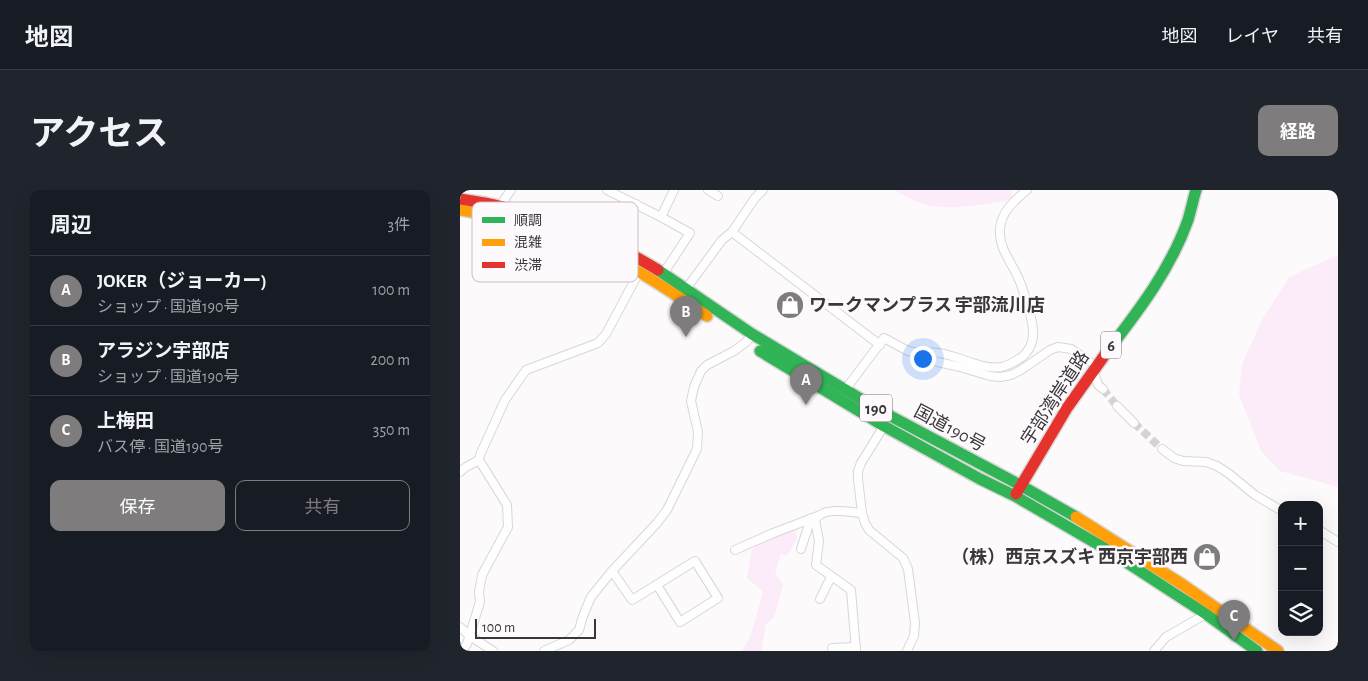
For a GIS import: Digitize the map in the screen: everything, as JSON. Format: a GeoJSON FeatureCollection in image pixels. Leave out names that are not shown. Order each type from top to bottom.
{"type":"FeatureCollection","features":[{"type":"Feature","properties":{"kind":"highway","name":"宇部湾岸道路"},"geometry":{"type":"LineString","coordinates":[[1014,496],[1074,397],[1165,271],[1182,237],[1190,216],[1196,190]]}},
{"type":"Feature","properties":{"kind":"highway","name":"国道190号"},"geometry":{"type":"LineString","coordinates":[[460,199],[472,203]]}},
{"type":"Feature","properties":{"kind":"highway","name":"国道190号"},"geometry":{"type":"LineString","coordinates":[[638,258],[686,289],[749,338],[841,401],[1106,549],[1206,614],[1257,651]]}},
{"type":"Feature","properties":{"kind":"highway","name":"国道190号"},"geometry":{"type":"LineString","coordinates":[[639,272],[749,338],[1021,486],[1154,565],[1218,607],[1278,651]]}},
{"type":"Feature","properties":{"kind":"street"},"geometry":{"type":"LineString","coordinates":[[504,202],[511,190]]}},
{"type":"Feature","properties":{"kind":"street"},"geometry":{"type":"LineString","coordinates":[[660,217],[674,190]]}},
{"type":"Feature","properties":{"kind":"street"},"geometry":{"type":"LineString","coordinates":[[708,190],[718,196]]}},
{"type":"Feature","properties":{"kind":"street"},"geometry":{"type":"LineString","coordinates":[[686,289],[722,240],[732,232],[755,198],[764,190]]}},
{"type":"Feature","properties":{"kind":"street"},"geometry":{"type":"LineString","coordinates":[[845,390],[884,338],[908,351],[938,353],[989,367],[1003,366],[1016,361],[1026,353],[1032,342],[1033,322],[1020,281],[1001,243],[999,231],[1007,209],[1027,190]]}},
{"type":"Feature","properties":{"kind":"street"},"geometry":{"type":"LineString","coordinates":[[612,191],[632,202]]}},
{"type":"Feature","properties":{"kind":"street"},"geometry":{"type":"LineString","coordinates":[[638,205],[690,233],[663,274]]}},
{"type":"Feature","properties":{"kind":"street"},"geometry":{"type":"LineString","coordinates":[[732,232],[880,345]]}},
{"type":"Feature","properties":{"kind":"street"},"geometry":{"type":"LineString","coordinates":[[462,651],[470,636],[480,602],[479,592],[482,575],[508,527],[507,505],[479,460],[505,400],[526,370],[598,343],[606,334],[634,282]]}},
{"type":"Feature","properties":{"kind":"street"},"geometry":{"type":"LineString","coordinates":[[546,651],[569,640],[579,630],[582,616],[591,597],[667,510],[691,462],[698,442],[698,432],[691,401],[694,387],[701,371],[707,365],[734,351],[749,338]]}},
{"type":"Feature","properties":{"kind":"street"},"geometry":{"type":"LineString","coordinates":[[920,353],[938,362],[1000,377],[1011,375],[1021,370],[1050,350],[1058,347],[1071,349],[1089,361]]}},
{"type":"Feature","properties":{"kind":"street"},"geometry":{"type":"LineString","coordinates":[[1096,378],[1098,385],[1103,389]]}},
{"type":"Feature","properties":{"kind":"street"},"geometry":{"type":"LineString","coordinates":[[1117,406],[1134,423]]}},
{"type":"Feature","properties":{"kind":"street"},"geometry":{"type":"LineString","coordinates":[[884,426],[858,471],[862,513],[869,530],[898,553],[908,569],[915,623],[914,636],[907,651]]}},
{"type":"Feature","properties":{"kind":"street"},"geometry":{"type":"LineString","coordinates":[[1162,449],[1174,458],[1183,461],[1206,462],[1217,466],[1255,495],[1278,509]]}},
{"type":"Feature","properties":{"kind":"street"},"geometry":{"type":"LineString","coordinates":[[460,472],[479,460]]}},
{"type":"Feature","properties":{"kind":"street"},"geometry":{"type":"LineString","coordinates":[[734,550],[824,513],[862,513]]}},
{"type":"Feature","properties":{"kind":"street"},"geometry":{"type":"LineString","coordinates":[[800,549],[814,517]]}},
{"type":"Feature","properties":{"kind":"street"},"geometry":{"type":"LineString","coordinates":[[814,517],[819,541],[816,565],[851,590],[856,649],[832,648]]}},
{"type":"Feature","properties":{"kind":"street"},"geometry":{"type":"LineString","coordinates":[[1323,533],[1338,542]]}},
{"type":"Feature","properties":{"kind":"street"},"geometry":{"type":"LineString","coordinates":[[612,571],[632,600],[695,561],[718,598],[680,622],[657,585]]}},
{"type":"Feature","properties":{"kind":"street"},"geometry":{"type":"LineString","coordinates":[[820,599],[831,577]]}},
{"type":"Feature","properties":{"kind":"street"},"geometry":{"type":"LineString","coordinates":[[1154,651],[1166,637],[1206,614]]}},
{"type":"Feature","properties":{"kind":"street"},"geometry":{"type":"LineString","coordinates":[[460,627],[493,651]]}},
{"type":"Feature","properties":{"kind":"shaded area"},"geometry":{"type":"Polygon","coordinates":[[[895,190],[1011,190],[1012,200],[971,206],[940,207],[922,204],[895,190]]]}},
{"type":"Feature","properties":{"kind":"shaded area"},"geometry":{"type":"Polygon","coordinates":[[[1338,255],[1338,487],[1280,471],[1261,451],[1239,395],[1242,364],[1262,320],[1289,277],[1338,255]]]}},
{"type":"Feature","properties":{"kind":"shaded area"},"geometry":{"type":"Polygon","coordinates":[[[795,530],[797,539],[787,556],[781,554],[775,573],[783,585],[774,617],[766,624],[761,651],[742,651],[750,637],[763,592],[747,578],[752,549],[767,538],[795,530]]]}},
{"type":"Feature","properties":{"kind":"tunnel"},"geometry":{"type":"LineString","coordinates":[[1103,389],[1117,406]]}},
{"type":"Feature","properties":{"kind":"tunnel"},"geometry":{"type":"LineString","coordinates":[[1134,423],[1162,449]]}},
{"type":"Feature","properties":{"kind":"traffic: fast"},"geometry":{"type":"LineString","coordinates":[[1109,349],[1154,288],[1173,255],[1188,220],[1196,190]]}},
{"type":"Feature","properties":{"kind":"traffic: fast"},"geometry":{"type":"LineString","coordinates":[[658,270],[752,334],[881,411],[1076,517]]}},
{"type":"Feature","properties":{"kind":"traffic: fast"},"geometry":{"type":"LineString","coordinates":[[760,351],[884,426],[980,479],[1015,496],[1106,549],[1206,614],[1257,651]]}},
{"type":"Feature","properties":{"kind":"traffic: slow"},"geometry":{"type":"LineString","coordinates":[[460,210],[472,212]]}},
{"type":"Feature","properties":{"kind":"traffic: slow"},"geometry":{"type":"LineString","coordinates":[[638,272],[707,316]]}},
{"type":"Feature","properties":{"kind":"traffic: slow"},"geometry":{"type":"LineString","coordinates":[[1076,517],[1183,585],[1278,651]]}},
{"type":"Feature","properties":{"kind":"traffic: jam"},"geometry":{"type":"LineString","coordinates":[[460,199],[480,202]]}},
{"type":"Feature","properties":{"kind":"traffic: jam"},"geometry":{"type":"LineString","coordinates":[[638,258],[658,270]]}},
{"type":"Feature","properties":{"kind":"traffic: jam"},"geometry":{"type":"LineString","coordinates":[[1016,494],[1067,408],[1109,349]]}},
{"type":"Feature","properties":{"kind":"place","name":"ワークマンプラス 宇部流川店"},"geometry":{"type":"Point","coordinates":[790,305]}},
{"type":"Feature","properties":{"kind":"place","name":"アラジン宇部店"},"geometry":{"type":"Point","coordinates":[686,337]}},
{"type":"Feature","properties":{"kind":"place","name":"JOKER（ジョーカー)"},"geometry":{"type":"Point","coordinates":[806,405]}},
{"type":"Feature","properties":{"kind":"place","name":"（株）西京スズキ 西京宇部西"},"geometry":{"type":"Point","coordinates":[1207,557]}},
{"type":"Feature","properties":{"kind":"place","name":"上梅田"},"geometry":{"type":"Point","coordinates":[1234,641]}}]}
